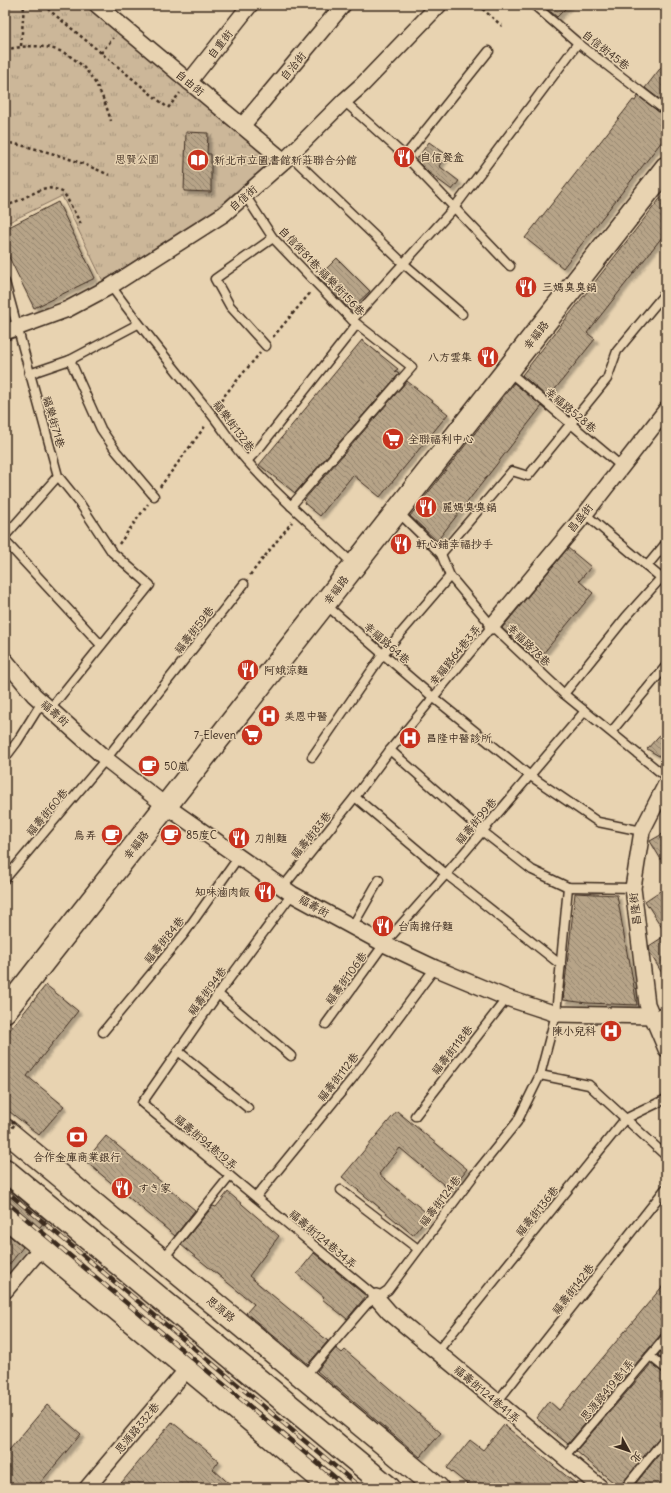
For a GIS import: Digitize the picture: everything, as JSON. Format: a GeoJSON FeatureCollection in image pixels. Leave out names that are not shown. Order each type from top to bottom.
{"type":"FeatureCollection","features":[{"type":"Feature","properties":{"kind":"main road","name":"幸福路"},"geometry":{"type":"LineString","coordinates":[[5,1011],[666,168]]}},
{"type":"Feature","properties":{"kind":"main road","name":"思源路"},"geometry":{"type":"LineString","coordinates":[[7,1125],[162,1261],[437,1488]]}},
{"type":"Feature","properties":{"kind":"main road"},"geometry":{"type":"LineString","coordinates":[[5,1170],[389,1488]]}},
{"type":"Feature","properties":{"kind":"main road"},"geometry":{"type":"LineString","coordinates":[[5,1216],[332,1488]]}},
{"type":"Feature","properties":{"kind":"street","name":"自由街"},"geometry":{"type":"LineString","coordinates":[[97,5],[242,126],[287,158]]}},
{"type":"Feature","properties":{"kind":"street","name":"自重街"},"geometry":{"type":"LineString","coordinates":[[189,82],[250,5]]}},
{"type":"Feature","properties":{"kind":"street","name":"自治街"},"geometry":{"type":"LineString","coordinates":[[242,126],[343,5]]}},
{"type":"Feature","properties":{"kind":"street","name":"自信街"},"geometry":{"type":"LineString","coordinates":[[11,330],[68,309],[111,286],[224,214],[287,158],[363,84],[439,5]]}},
{"type":"Feature","properties":{"kind":"street","name":"昌盛街"},"geometry":{"type":"LineString","coordinates":[[492,626],[585,514],[666,410]]}},
{"type":"Feature","properties":{"kind":"street","name":"福壽街"},"geometry":{"type":"LineString","coordinates":[[5,660],[34,695],[106,759],[166,806],[238,858],[288,890],[352,927],[435,968],[507,998],[556,1014],[652,1016]]}},
{"type":"Feature","properties":{"kind":"street","name":"昌隆街"},"geometry":{"type":"LineString","coordinates":[[652,1016],[647,1004],[633,888],[642,831],[666,784]]}},
{"type":"Feature","properties":{"kind":"street"},"geometry":{"type":"LineString","coordinates":[[652,1016],[666,1049]]}},
{"type":"Feature","properties":{"kind":"street"},"geometry":{"type":"LineString","coordinates":[[5,1291],[42,1247]]}},
{"type":"Feature","properties":{"kind":"street","name":"福壽街124巷41弄"},"geometry":{"type":"LineString","coordinates":[[376,1297],[389,1312],[601,1488]]}},
{"type":"Feature","properties":{"kind":"street","name":"思源路332巷"},"geometry":{"type":"LineString","coordinates":[[87,1488],[188,1368]]}},
{"type":"Feature","properties":{"kind":"lane","name":"自信街45巷"},"geometry":{"type":"LineString","coordinates":[[534,5],[578,43],[666,111]]}},
{"type":"Feature","properties":{"kind":"lane"},"geometry":{"type":"LineString","coordinates":[[247,461],[261,446],[354,322],[403,263],[454,208],[578,43]]}},
{"type":"Feature","properties":{"kind":"lane"},"geometry":{"type":"LineString","coordinates":[[405,156],[489,51]]}},
{"type":"Feature","properties":{"kind":"lane"},"geometry":{"type":"LineString","coordinates":[[344,101],[405,156],[510,266]]}},
{"type":"Feature","properties":{"kind":"lane"},"geometry":{"type":"LineString","coordinates":[[287,158],[462,314]]}},
{"type":"Feature","properties":{"kind":"lane","name":"自信街81巷;福樂街156巷"},"geometry":{"type":"LineString","coordinates":[[245,195],[273,238],[354,322],[412,367],[291,506]]}},
{"type":"Feature","properties":{"kind":"lane"},"geometry":{"type":"LineString","coordinates":[[266,346],[230,306],[214,279],[273,238]]}},
{"type":"Feature","properties":{"kind":"lane","name":"福樂街71巷"},"geometry":{"type":"LineString","coordinates":[[5,282],[11,330],[29,374],[58,476],[79,502],[112,552],[150,585],[101,645]]}},
{"type":"Feature","properties":{"kind":"lane","name":"福樂街132巷"},"geometry":{"type":"LineString","coordinates":[[111,286],[138,324],[247,461],[298,514],[329,540],[354,565]]}},
{"type":"Feature","properties":{"kind":"lane"},"geometry":{"type":"LineString","coordinates":[[441,554],[512,471],[528,476],[607,379],[617,351],[666,292]]}},
{"type":"Feature","properties":{"kind":"lane"},"geometry":{"type":"LineString","coordinates":[[29,374],[70,360],[138,324]]}},
{"type":"Feature","properties":{"kind":"lane"},"geometry":{"type":"LineString","coordinates":[[70,360],[101,429],[116,451],[154,496]]}},
{"type":"Feature","properties":{"kind":"lane","name":"幸福路528巷"},"geometry":{"type":"LineString","coordinates":[[508,371],[621,466]]}},
{"type":"Feature","properties":{"kind":"lane"},"geometry":{"type":"LineString","coordinates":[[5,536],[58,476]]}},
{"type":"Feature","properties":{"kind":"lane","name":"幸福路78巷"},"geometry":{"type":"LineString","coordinates":[[396,511],[441,554],[450,576],[492,626],[564,694],[612,731],[666,777]]}},
{"type":"Feature","properties":{"kind":"lane"},"geometry":{"type":"LineString","coordinates":[[564,694],[626,617],[664,580],[585,514]]}},
{"type":"Feature","properties":{"kind":"lane"},"geometry":{"type":"LineString","coordinates":[[5,541],[101,645],[46,705],[5,758]]}},
{"type":"Feature","properties":{"kind":"lane"},"geometry":{"type":"LineString","coordinates":[[647,566],[666,543]]}},
{"type":"Feature","properties":{"kind":"lane"},"geometry":{"type":"LineString","coordinates":[[312,757],[383,654],[450,576]]}},
{"type":"Feature","properties":{"kind":"lane","name":"福壽街59巷"},"geometry":{"type":"LineString","coordinates":[[106,759],[244,584]]}},
{"type":"Feature","properties":{"kind":"lane","name":"幸福路64巷"},"geometry":{"type":"LineString","coordinates":[[325,604],[434,698],[529,775],[598,822],[642,831]]}},
{"type":"Feature","properties":{"kind":"lane","name":"幸福路64巷3弄"},"geometry":{"type":"LineString","coordinates":[[390,750],[492,626]]}},
{"type":"Feature","properties":{"kind":"lane"},"geometry":{"type":"LineString","coordinates":[[612,731],[666,666]]}},
{"type":"Feature","properties":{"kind":"lane","name":"福壽街99巷"},"geometry":{"type":"LineString","coordinates":[[384,944],[446,874],[585,711]]}},
{"type":"Feature","properties":{"kind":"lane"},"geometry":{"type":"LineString","coordinates":[[390,750],[482,831],[532,870],[568,887],[633,888]]}},
{"type":"Feature","properties":{"kind":"lane","name":"福壽街83巷"},"geometry":{"type":"LineString","coordinates":[[288,890],[390,750]]}},
{"type":"Feature","properties":{"kind":"lane","name":"福壽街60巷"},"geometry":{"type":"LineString","coordinates":[[5,879],[106,759]]}},
{"type":"Feature","properties":{"kind":"lane"},"geometry":{"type":"LineString","coordinates":[[356,797],[446,874],[561,966]]}},
{"type":"Feature","properties":{"kind":"lane","name":"福壽街84巷"},"geometry":{"type":"LineString","coordinates":[[103,1032],[184,934],[238,858]]}},
{"type":"Feature","properties":{"kind":"lane"},"geometry":{"type":"LineString","coordinates":[[352,927],[379,880]]}},
{"type":"Feature","properties":{"kind":"lane","name":"福壽街124巷"},"geometry":{"type":"LineString","coordinates":[[303,1378],[367,1304],[388,1290],[475,1174],[517,1122],[540,1075],[556,1014],[568,887]]}},
{"type":"Feature","properties":{"kind":"lane","name":"福壽街94巷"},"geometry":{"type":"LineString","coordinates":[[142,1103],[288,890]]}},
{"type":"Feature","properties":{"kind":"lane","name":"福壽街106巷"},"geometry":{"type":"LineString","coordinates":[[326,1024],[384,944]]}},
{"type":"Feature","properties":{"kind":"lane","name":"福壽街112巷"},"geometry":{"type":"LineString","coordinates":[[256,1197],[352,1079],[435,968]]}},
{"type":"Feature","properties":{"kind":"lane"},"geometry":{"type":"LineString","coordinates":[[218,994],[291,1056]]}},
{"type":"Feature","properties":{"kind":"lane","name":"福壽街118巷"},"geometry":{"type":"LineString","coordinates":[[415,1116],[507,998]]}},
{"type":"Feature","properties":{"kind":"lane"},"geometry":{"type":"LineString","coordinates":[[652,1016],[666,1011]]}},
{"type":"Feature","properties":{"kind":"lane"},"geometry":{"type":"LineString","coordinates":[[178,1051],[248,1108]]}},
{"type":"Feature","properties":{"kind":"lane"},"geometry":{"type":"LineString","coordinates":[[540,1075],[589,1085],[666,1156]]}},
{"type":"Feature","properties":{"kind":"lane","name":"福壽街136巷"},"geometry":{"type":"LineString","coordinates":[[437,1352],[626,1119],[666,1099]]}},
{"type":"Feature","properties":{"kind":"lane","name":"福壽街94巷19弄"},"geometry":{"type":"LineString","coordinates":[[142,1103],[256,1197]]}},
{"type":"Feature","properties":{"kind":"lane"},"geometry":{"type":"LineString","coordinates":[[162,1261],[230,1176]]}},
{"type":"Feature","properties":{"kind":"lane","name":"福壽街142巷"},"geometry":{"type":"LineString","coordinates":[[497,1402],[666,1188]]}},
{"type":"Feature","properties":{"kind":"lane"},"geometry":{"type":"LineString","coordinates":[[341,1190],[418,1250]]}},
{"type":"Feature","properties":{"kind":"lane","name":"福壽街124巷34弄"},"geometry":{"type":"LineString","coordinates":[[256,1197],[376,1297]]}},
{"type":"Feature","properties":{"kind":"lane","name":"思源路419巷1弄"},"geometry":{"type":"LineString","coordinates":[[564,1457],[666,1336]]}},
{"type":"Feature","properties":{"kind":"lane"},"geometry":{"type":"LineString","coordinates":[[650,1356],[666,1369]]}},
{"type":"Feature","properties":{"kind":"lane"},"geometry":{"type":"LineString","coordinates":[[625,1488],[666,1437]]}},
{"type":"Feature","properties":{"kind":"path"},"geometry":{"type":"LineString","coordinates":[[5,13],[12,5]]}},
{"type":"Feature","properties":{"kind":"path"},"geometry":{"type":"LineString","coordinates":[[21,46],[24,5]]}},
{"type":"Feature","properties":{"kind":"path"},"geometry":{"type":"LineString","coordinates":[[43,5],[168,108],[189,82]]}},
{"type":"Feature","properties":{"kind":"path"},"geometry":{"type":"LineString","coordinates":[[478,5],[502,26]]}},
{"type":"Feature","properties":{"kind":"path"},"geometry":{"type":"LineString","coordinates":[[101,53],[122,26]]}},
{"type":"Feature","properties":{"kind":"path"},"geometry":{"type":"LineString","coordinates":[[5,50],[21,46],[38,45],[54,49],[70,57],[83,67],[96,83],[106,102],[111,121]]}},
{"type":"Feature","properties":{"kind":"path"},"geometry":{"type":"LineString","coordinates":[[5,142],[57,154],[85,163],[108,175]]}},
{"type":"Feature","properties":{"kind":"path"},"geometry":{"type":"LineString","coordinates":[[5,207],[42,189],[48,188],[60,190],[64,193],[82,226]]}},
{"type":"Feature","properties":{"kind":"path"},"geometry":{"type":"LineString","coordinates":[[244,584],[298,514]]}},
{"type":"Feature","properties":{"kind":"path"},"geometry":{"type":"LineString","coordinates":[[5,1137],[15,1124],[7,1125]]}},
{"type":"Feature","properties":{"kind":"green space","name":"思賢公園"},"geometry":{"type":"Polygon","coordinates":[[[5,5],[86,5],[271,161],[217,208],[103,281],[62,196],[5,224],[5,5]]]}},
{"type":"Feature","properties":{"kind":"building"},"geometry":{"type":"Polygon","coordinates":[[[542,5],[569,5],[557,17],[542,5]]]}},
{"type":"Feature","properties":{"kind":"building"},"geometry":{"type":"Polygon","coordinates":[[[666,61],[666,104],[645,88],[666,61]]]}},
{"type":"Feature","properties":{"kind":"building"},"geometry":{"type":"Polygon","coordinates":[[[638,96],[666,116],[666,136],[563,268],[525,238],[633,100],[635,101],[638,96]]]}},
{"type":"Feature","properties":{"kind":"building","name":"新北市立圖書館新莊聯合分館"},"geometry":{"type":"Polygon","coordinates":[[[186,132],[208,133],[207,154],[211,154],[211,192],[184,191],[186,132]]]}},
{"type":"Feature","properties":{"kind":"building"},"geometry":{"type":"Polygon","coordinates":[[[429,142],[447,155],[439,166],[459,181],[452,190],[429,173],[416,160],[429,142]]]}},
{"type":"Feature","properties":{"kind":"building"},"geometry":{"type":"Polygon","coordinates":[[[666,191],[666,232],[587,333],[595,339],[548,398],[522,375],[666,191]]]}},
{"type":"Feature","properties":{"kind":"building"},"geometry":{"type":"Polygon","coordinates":[[[58,202],[95,278],[34,308],[5,249],[5,229],[58,202]]]}},
{"type":"Feature","properties":{"kind":"building"},"geometry":{"type":"Polygon","coordinates":[[[337,258],[370,291],[350,310],[318,277],[337,258]]]}},
{"type":"Feature","properties":{"kind":"building"},"geometry":{"type":"Polygon","coordinates":[[[362,340],[398,369],[395,371],[399,374],[295,493],[259,465],[362,340]]]}},
{"type":"Feature","properties":{"kind":"building","name":"全聯福利中心"},"geometry":{"type":"Polygon","coordinates":[[[407,381],[448,414],[380,497],[353,475],[320,516],[304,503],[304,500],[407,381]]]}},
{"type":"Feature","properties":{"kind":"building"},"geometry":{"type":"Polygon","coordinates":[[[514,383],[542,406],[437,541],[410,516],[514,383]]]}},
{"type":"Feature","properties":{"kind":"building"},"geometry":{"type":"Polygon","coordinates":[[[568,548],[591,567],[579,581],[593,593],[537,661],[502,628],[568,548]]]}},
{"type":"Feature","properties":{"kind":"building"},"geometry":{"type":"Polygon","coordinates":[[[666,728],[666,754],[659,756],[647,749],[666,728]]]}},
{"type":"Feature","properties":{"kind":"building"},"geometry":{"type":"Polygon","coordinates":[[[666,832],[666,868],[650,841],[666,832]]]}},
{"type":"Feature","properties":{"kind":"building"},"geometry":{"type":"Polygon","coordinates":[[[666,887],[666,934],[645,901],[666,887]]]}},
{"type":"Feature","properties":{"kind":"building"},"geometry":{"type":"Polygon","coordinates":[[[575,893],[617,895],[637,1005],[587,1003],[563,1000],[575,893]]]}},
{"type":"Feature","properties":{"kind":"building"},"geometry":{"type":"Polygon","coordinates":[[[666,935],[666,980],[650,953],[649,946],[666,935]]]}},
{"type":"Feature","properties":{"kind":"building"},"geometry":{"type":"Polygon","coordinates":[[[46,985],[78,1011],[27,1076],[64,1106],[39,1135],[5,1108],[5,1036],[46,985]]]}},
{"type":"Feature","properties":{"kind":"building"},"geometry":{"type":"Polygon","coordinates":[[[397,1111],[467,1169],[450,1190],[400,1148],[379,1174],[429,1215],[413,1235],[342,1177],[397,1111]]]}},
{"type":"Feature","properties":{"kind":"building"},"geometry":{"type":"Polygon","coordinates":[[[106,1136],[195,1210],[175,1236],[85,1161],[106,1136]]]}},
{"type":"Feature","properties":{"kind":"building"},"geometry":{"type":"Polygon","coordinates":[[[5,1186],[46,1220],[39,1228],[13,1206],[5,1204],[5,1186]]]}},
{"type":"Feature","properties":{"kind":"building"},"geometry":{"type":"Polygon","coordinates":[[[228,1192],[279,1236],[249,1276],[328,1341],[308,1364],[246,1313],[254,1304],[181,1245],[213,1206],[216,1207],[228,1192]]]}},
{"type":"Feature","properties":{"kind":"building"},"geometry":{"type":"Polygon","coordinates":[[[5,1232],[23,1247],[5,1270],[5,1232]]]}},
{"type":"Feature","properties":{"kind":"building"},"geometry":{"type":"Polygon","coordinates":[[[314,1253],[366,1296],[347,1319],[322,1299],[324,1297],[297,1274],[314,1253]]]}},
{"type":"Feature","properties":{"kind":"building"},"geometry":{"type":"Polygon","coordinates":[[[666,1282],[666,1332],[662,1333],[568,1444],[536,1418],[549,1401],[559,1410],[666,1282]]]}},
{"type":"Feature","properties":{"kind":"building"},"geometry":{"type":"Polygon","coordinates":[[[666,1345],[666,1362],[658,1355],[666,1345]]]}},
{"type":"Feature","properties":{"kind":"building"},"geometry":{"type":"Polygon","coordinates":[[[336,1348],[342,1353],[345,1350],[441,1433],[420,1457],[317,1371],[336,1348]]]}},
{"type":"Feature","properties":{"kind":"building"},"geometry":{"type":"Polygon","coordinates":[[[651,1364],[666,1374],[666,1432],[662,1434],[620,1488],[576,1451],[651,1364]]]}},
{"type":"Feature","properties":{"kind":"building"},"geometry":{"type":"Polygon","coordinates":[[[47,1405],[81,1434],[36,1488],[5,1488],[5,1455],[47,1405]]]}},
{"type":"Feature","properties":{"kind":"building"},"geometry":{"type":"Polygon","coordinates":[[[172,1422],[219,1461],[213,1469],[234,1488],[117,1488],[172,1422]]]}},
{"type":"Feature","properties":{"kind":"building"},"geometry":{"type":"Polygon","coordinates":[[[504,1425],[581,1488],[472,1488],[447,1468],[470,1440],[483,1450],[504,1425]]]}},
{"type":"Feature","properties":{"kind":"building"},"geometry":{"type":"Polygon","coordinates":[[[666,1446],[666,1488],[632,1488],[666,1446]]]}},
{"type":"Feature","properties":{"kind":"railway"},"geometry":{"type":"LineString","coordinates":[[5,1190],[361,1488]]}},
{"type":"Feature","properties":{"kind":"railway"},"geometry":{"type":"LineString","coordinates":[[5,1201],[347,1488]]}},
{"type":"Feature","properties":{"kind":"place","name":"自信餐盒"},"geometry":{"type":"Point","coordinates":[404,157]}},
{"type":"Feature","properties":{"kind":"place","name":"新北市立圖書館新莊聯合分館"},"geometry":{"type":"Point","coordinates":[198,160]}},
{"type":"Feature","properties":{"kind":"place","name":"三媽臭臭鍋"},"geometry":{"type":"Point","coordinates":[526,287]}},
{"type":"Feature","properties":{"kind":"place","name":"八方雲集"},"geometry":{"type":"Point","coordinates":[488,357]}},
{"type":"Feature","properties":{"kind":"place","name":"全聯福利中心"},"geometry":{"type":"Point","coordinates":[393,439]}},
{"type":"Feature","properties":{"kind":"place","name":"麗媽臭臭鍋"},"geometry":{"type":"Point","coordinates":[426,507]}},
{"type":"Feature","properties":{"kind":"place","name":"軒心鋪幸福抄手"},"geometry":{"type":"Point","coordinates":[401,544]}},
{"type":"Feature","properties":{"kind":"place","name":"阿娥涼麵"},"geometry":{"type":"Point","coordinates":[248,670]}},
{"type":"Feature","properties":{"kind":"place","name":"美恩中醫"},"geometry":{"type":"Point","coordinates":[269,716]}},
{"type":"Feature","properties":{"kind":"place","name":"7-Eleven"},"geometry":{"type":"Point","coordinates":[252,735]}},
{"type":"Feature","properties":{"kind":"place","name":"昌隆中醫診所"},"geometry":{"type":"Point","coordinates":[410,738]}},
{"type":"Feature","properties":{"kind":"place","name":"50嵐"},"geometry":{"type":"Point","coordinates":[149,766]}},
{"type":"Feature","properties":{"kind":"place","name":"烏弄"},"geometry":{"type":"Point","coordinates":[112,835]}},
{"type":"Feature","properties":{"kind":"place","name":"85度C"},"geometry":{"type":"Point","coordinates":[171,835]}},
{"type":"Feature","properties":{"kind":"place","name":"刀削麵"},"geometry":{"type":"Point","coordinates":[239,838]}},
{"type":"Feature","properties":{"kind":"place","name":"知味滷肉飯"},"geometry":{"type":"Point","coordinates":[265,892]}},
{"type":"Feature","properties":{"kind":"place","name":"台南擔仔麵"},"geometry":{"type":"Point","coordinates":[383,926]}},
{"type":"Feature","properties":{"kind":"place","name":"陳小兒科"},"geometry":{"type":"Point","coordinates":[611,1031]}},
{"type":"Feature","properties":{"kind":"place","name":"合作金庫商業銀行"},"geometry":{"type":"Point","coordinates":[77,1137]}},
{"type":"Feature","properties":{"kind":"place","name":"すき家"},"geometry":{"type":"Point","coordinates":[122,1188]}}]}
